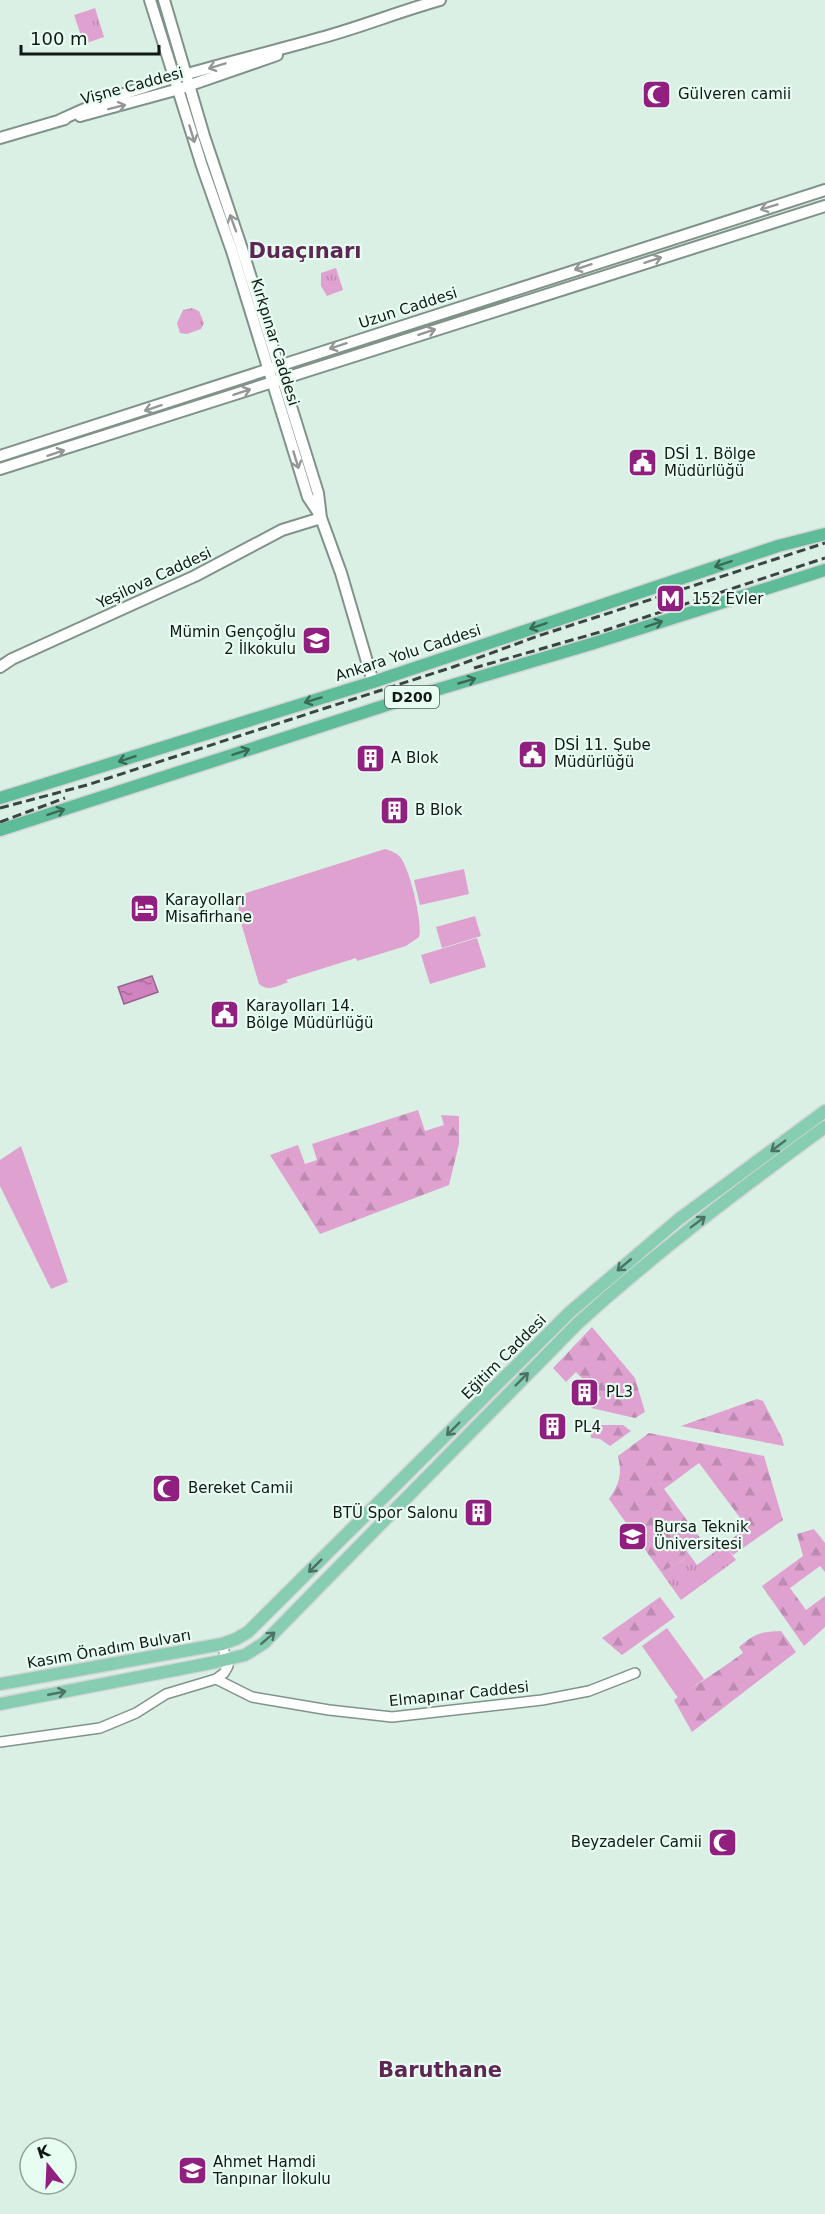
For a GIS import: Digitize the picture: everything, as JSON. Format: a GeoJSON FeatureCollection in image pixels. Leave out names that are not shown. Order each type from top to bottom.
{"type":"FeatureCollection","features":[{"type":"Feature","properties":{"kind":"highway","name":"D200"},"geometry":{"type":"LineString","coordinates":[[778,546],[825,527]]}},
{"type":"Feature","properties":{"kind":"highway","name":"Ankara Yolu Caddesi"},"geometry":{"type":"LineString","coordinates":[[0,798],[373,682],[778,546],[825,534]]}},
{"type":"Feature","properties":{"kind":"highway","name":"D200"},"geometry":{"type":"LineString","coordinates":[[0,830],[402,700],[591,644],[825,570]]}},
{"type":"Feature","properties":{"kind":"main road","name":"Kırkpınar Caddesi"},"geometry":{"type":"LineString","coordinates":[[150,0],[182,82],[277,381],[308,497],[321,518],[341,573],[373,682]]}},
{"type":"Feature","properties":{"kind":"main road","name":"Kırkpınar Caddesi"},"geometry":{"type":"LineString","coordinates":[[164,0],[182,82]]}},
{"type":"Feature","properties":{"kind":"main road","name":"Vişne Caddesi"},"geometry":{"type":"LineString","coordinates":[[0,138],[60,120],[98,102],[256,63],[314,40],[440,0]]}},
{"type":"Feature","properties":{"kind":"main road","name":"Uzun Caddesi"},"geometry":{"type":"LineString","coordinates":[[0,456],[825,190]]}},
{"type":"Feature","properties":{"kind":"main road","name":"Uzun Caddesi"},"geometry":{"type":"LineString","coordinates":[[0,469],[825,206]]}},
{"type":"Feature","properties":{"kind":"main road","name":"Yeşilova Caddesi"},"geometry":{"type":"LineString","coordinates":[[0,668],[12,659],[195,576],[282,530],[321,518]]}},
{"type":"Feature","properties":{"kind":"main road","name":"Eğitim Caddesi"},"geometry":{"type":"LineString","coordinates":[[222,1644],[236,1640],[257,1625],[570,1312],[679,1219],[825,1111]]}},
{"type":"Feature","properties":{"kind":"main road","name":"Kasım Önadım Bulvarı"},"geometry":{"type":"LineString","coordinates":[[0,1704],[245,1655],[264,1643],[589,1313],[686,1231],[825,1127]]}},
{"type":"Feature","properties":{"kind":"main road","name":"Kasım Önadım Bulvarı"},"geometry":{"type":"LineString","coordinates":[[0,1684],[222,1644]]}},
{"type":"Feature","properties":{"kind":"street"},"geometry":{"type":"LineString","coordinates":[[0,1742],[100,1728],[136,1713],[166,1694],[216,1679],[228,1666],[221,1660],[222,1644]]}},
{"type":"Feature","properties":{"kind":"street","name":"Elmapınar Caddesi"},"geometry":{"type":"LineString","coordinates":[[216,1679],[252,1697],[329,1710],[392,1717],[542,1700],[589,1691],[635,1673]]}},
{"type":"Feature","properties":{"kind":"green space"},"geometry":{"type":"Polygon","coordinates":[[[95,8],[104,37],[84,44],[74,15],[95,8]]]}},
{"type":"Feature","properties":{"kind":"green space"},"geometry":{"type":"Polygon","coordinates":[[[336,268],[343,290],[327,296],[321,286],[321,273],[336,268]]]}},
{"type":"Feature","properties":{"kind":"green space"},"geometry":{"type":"Polygon","coordinates":[[[192,308],[199,311],[204,323],[201,329],[187,334],[180,333],[177,323],[183,310],[192,308]]]}},
{"type":"Feature","properties":{"kind":"green space"},"geometry":{"type":"Polygon","coordinates":[[[385,849],[399,856],[405,865],[415,897],[419,937],[406,946],[357,961],[356,958],[286,980],[288,982],[277,986],[266,988],[259,984],[239,916],[239,903],[243,895],[385,849]]]}},
{"type":"Feature","properties":{"kind":"green space"},"geometry":{"type":"Polygon","coordinates":[[[464,869],[469,894],[420,905],[414,880],[464,869]]]}},
{"type":"Feature","properties":{"kind":"green space"},"geometry":{"type":"Polygon","coordinates":[[[475,916],[481,936],[442,948],[436,927],[475,916]]]}},
{"type":"Feature","properties":{"kind":"green space"},"geometry":{"type":"Polygon","coordinates":[[[477,938],[486,967],[430,984],[421,955],[477,938]]]}},
{"type":"Feature","properties":{"kind":"green space"},"geometry":{"type":"Polygon","coordinates":[[[418,1110],[425,1131],[444,1125],[441,1115],[459,1116],[459,1144],[449,1185],[320,1234],[270,1155],[298,1145],[305,1164],[317,1160],[312,1144],[418,1110]]]}},
{"type":"Feature","properties":{"kind":"green space"},"geometry":{"type":"Polygon","coordinates":[[[21,1146],[68,1282],[51,1289],[0,1186],[0,1160],[21,1146]]]}},
{"type":"Feature","properties":{"kind":"green space"},"geometry":{"type":"Polygon","coordinates":[[[592,1327],[635,1378],[645,1412],[635,1418],[591,1408],[601,1398],[576,1372],[566,1382],[553,1368],[592,1327]]]}},
{"type":"Feature","properties":{"kind":"green space"},"geometry":{"type":"Polygon","coordinates":[[[757,1399],[763,1401],[784,1446],[681,1426],[757,1399]]]}},
{"type":"Feature","properties":{"kind":"green space"},"geometry":{"type":"Polygon","coordinates":[[[590,1425],[623,1425],[631,1431],[610,1446],[600,1439],[591,1438],[590,1425]]]}},
{"type":"Feature","properties":{"kind":"green space"},"geometry":{"type":"Polygon","coordinates":[[[649,1433],[764,1456],[783,1520],[733,1555],[724,1545],[747,1527],[699,1463],[664,1489],[701,1539],[686,1550],[683,1561],[661,1572],[609,1499],[619,1478],[618,1456],[649,1433]]]}},
{"type":"Feature","properties":{"kind":"green space"},"geometry":{"type":"Polygon","coordinates":[[[814,1529],[825,1543],[825,1572],[820,1566],[790,1588],[806,1610],[825,1596],[825,1627],[804,1646],[762,1586],[803,1556],[797,1534],[814,1529]]]}},
{"type":"Feature","properties":{"kind":"green space"},"geometry":{"type":"Polygon","coordinates":[[[724,1545],[736,1560],[681,1600],[661,1572],[683,1561],[686,1550],[697,1565],[724,1545]]]}},
{"type":"Feature","properties":{"kind":"green space"},"geometry":{"type":"Polygon","coordinates":[[[660,1597],[675,1617],[622,1655],[602,1638],[660,1597]]]}},
{"type":"Feature","properties":{"kind":"green space"},"geometry":{"type":"Polygon","coordinates":[[[667,1628],[704,1679],[678,1698],[642,1646],[667,1628]]]}},
{"type":"Feature","properties":{"kind":"green space"},"geometry":{"type":"Polygon","coordinates":[[[781,1631],[796,1652],[692,1732],[674,1700],[743,1653],[739,1647],[750,1639],[758,1634],[781,1631]]]}},
{"type":"Feature","properties":{"kind":"water"},"geometry":{"type":"Polygon","coordinates":[[[152,976],[158,992],[124,1004],[118,987],[152,976]]]}},
{"type":"Feature","properties":{"kind":"railway"},"geometry":{"type":"LineString","coordinates":[[0,808],[87,785],[453,667],[538,636],[825,543]]}},
{"type":"Feature","properties":{"kind":"railway"},"geometry":{"type":"LineString","coordinates":[[474,668],[600,632],[825,558]]}},
{"type":"Feature","properties":{"kind":"railway"},"geometry":{"type":"LineString","coordinates":[[0,822],[65,798]]}},
{"type":"Feature","properties":{"kind":"place","name":"Gülveren camii"},"geometry":{"type":"Point","coordinates":[657,94]}},
{"type":"Feature","properties":{"kind":"place","name":"DSİ 1. Bölge Müdürlüğü"},"geometry":{"type":"Point","coordinates":[643,463]}},
{"type":"Feature","properties":{"kind":"place","name":"152 Evler"},"geometry":{"type":"Point","coordinates":[671,599]}},
{"type":"Feature","properties":{"kind":"place","name":"Mümin Gençoğlu 2 İlkokulu"},"geometry":{"type":"Point","coordinates":[317,641]}},
{"type":"Feature","properties":{"kind":"place","name":"DSİ 11. Şube Müdürlüğü"},"geometry":{"type":"Point","coordinates":[533,754]}},
{"type":"Feature","properties":{"kind":"place","name":"A Blok"},"geometry":{"type":"Point","coordinates":[370,758]}},
{"type":"Feature","properties":{"kind":"place","name":"B Blok"},"geometry":{"type":"Point","coordinates":[394,810]}},
{"type":"Feature","properties":{"kind":"place","name":"Karayolları Misafirhane"},"geometry":{"type":"Point","coordinates":[144,909]}},
{"type":"Feature","properties":{"kind":"place","name":"Karayolları 14. Bölge Müdürlüğü"},"geometry":{"type":"Point","coordinates":[225,1015]}},
{"type":"Feature","properties":{"kind":"place","name":"PL3"},"geometry":{"type":"Point","coordinates":[585,1392]}},
{"type":"Feature","properties":{"kind":"place","name":"PL4"},"geometry":{"type":"Point","coordinates":[553,1427]}},
{"type":"Feature","properties":{"kind":"place","name":"Bereket Camii"},"geometry":{"type":"Point","coordinates":[167,1488]}},
{"type":"Feature","properties":{"kind":"place","name":"BTÜ Spor Salonu"},"geometry":{"type":"Point","coordinates":[479,1513]}},
{"type":"Feature","properties":{"kind":"place","name":"Bursa Teknik Üniversitesi"},"geometry":{"type":"Point","coordinates":[633,1536]}},
{"type":"Feature","properties":{"kind":"place","name":"Beyzadeler Camii"},"geometry":{"type":"Point","coordinates":[723,1842]}},
{"type":"Feature","properties":{"kind":"place","name":"Ahmet Hamdi Tanpınar İlokulu"},"geometry":{"type":"Point","coordinates":[192,2171]}},
{"type":"Feature","properties":{"kind":"district","name":"Duaçınarı"},"geometry":{"type":"Point","coordinates":[305,251]}},
{"type":"Feature","properties":{"kind":"district","name":"Baruthane"},"geometry":{"type":"Point","coordinates":[440,2070]}}]}
